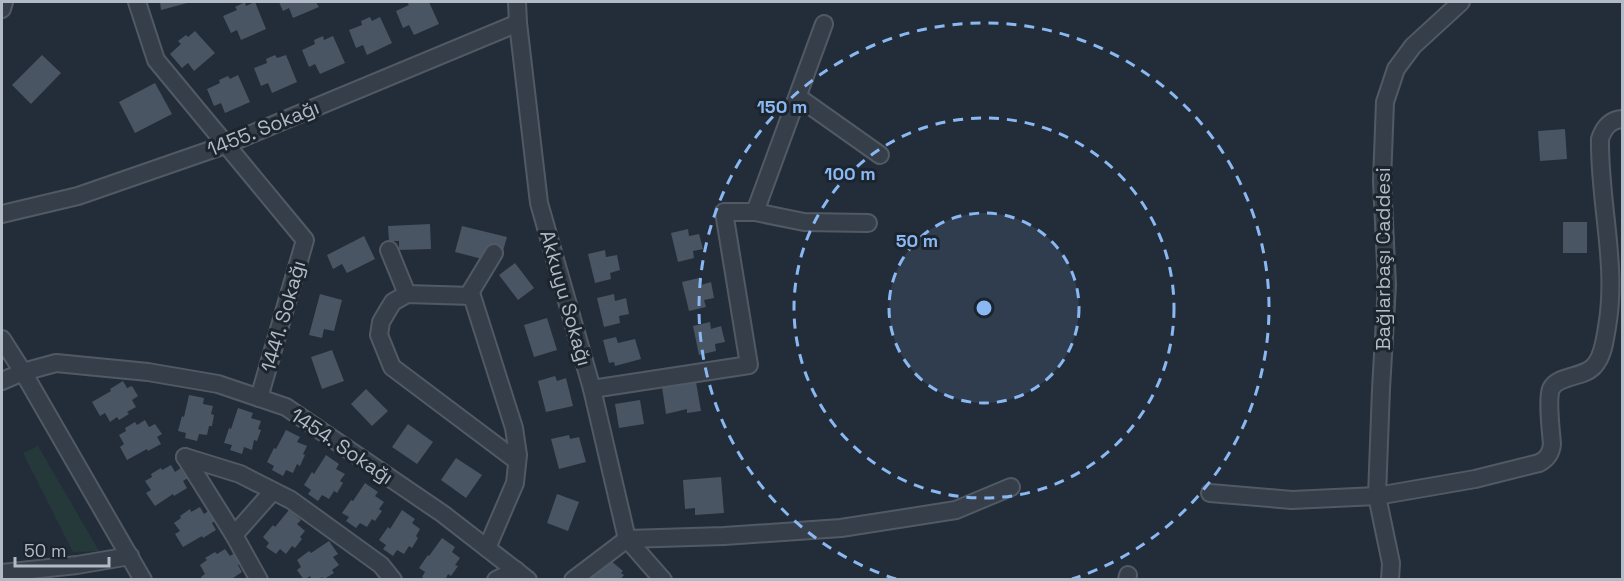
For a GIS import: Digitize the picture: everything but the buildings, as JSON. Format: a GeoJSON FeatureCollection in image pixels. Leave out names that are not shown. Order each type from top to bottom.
{"type":"FeatureCollection","features":[{"type":"Feature","properties":{"kind":"street"},"geometry":{"type":"LineString","coordinates":[[2,9],[4,2]]}},
{"type":"Feature","properties":{"kind":"street","name":"1441. Sokağı"},"geometry":{"type":"LineString","coordinates":[[136,2],[156,60],[305,240],[259,398]]}},
{"type":"Feature","properties":{"kind":"street","name":"Akkuyu Sokağı"},"geometry":{"type":"LineString","coordinates":[[517,2],[539,203],[592,388],[627,539],[663,579]]}},
{"type":"Feature","properties":{"kind":"street","name":"Bağlarbaşı Caddesi"},"geometry":{"type":"LineString","coordinates":[[1390,579],[1390,563],[1377,496],[1387,285],[1382,181],[1385,102],[1396,69],[1413,46],[1461,2]]}},
{"type":"Feature","properties":{"kind":"street","name":"1455. Sokağı"},"geometry":{"type":"LineString","coordinates":[[2,214],[78,196],[225,145],[518,22]]}},
{"type":"Feature","properties":{"kind":"street"},"geometry":{"type":"LineString","coordinates":[[755,212],[824,24]]}},
{"type":"Feature","properties":{"kind":"street"},"geometry":{"type":"LineString","coordinates":[[798,97],[880,155]]}},
{"type":"Feature","properties":{"kind":"street"},"geometry":{"type":"LineString","coordinates":[[1210,493],[1293,500],[1377,496],[1475,479],[1539,464],[1548,456],[1552,444],[1550,397],[1552,387],[1556,382],[1593,368],[1598,361],[1607,328],[1611,290],[1600,139],[1606,126],[1623,118]]}},
{"type":"Feature","properties":{"kind":"street"},"geometry":{"type":"LineString","coordinates":[[592,388],[749,365],[724,212],[755,212],[804,222],[868,223]]}},
{"type":"Feature","properties":{"kind":"street"},"geometry":{"type":"LineString","coordinates":[[389,250],[407,294]]}},
{"type":"Feature","properties":{"kind":"street"},"geometry":{"type":"LineString","coordinates":[[468,296],[494,254]]}},
{"type":"Feature","properties":{"kind":"street"},"geometry":{"type":"LineString","coordinates":[[487,548],[515,483],[517,461],[514,428],[472,296],[407,294],[393,303],[381,322],[379,335],[392,367],[517,461]]}},
{"type":"Feature","properties":{"kind":"street"},"geometry":{"type":"LineString","coordinates":[[2,339],[143,579]]}},
{"type":"Feature","properties":{"kind":"street","name":"1454. Sokağı"},"geometry":{"type":"LineString","coordinates":[[2,381],[23,372],[56,363],[148,372],[218,384],[286,407],[443,514],[522,575]]}},
{"type":"Feature","properties":{"kind":"street"},"geometry":{"type":"LineString","coordinates":[[259,579],[185,457],[240,474],[291,500],[381,565],[393,579]]}},
{"type":"Feature","properties":{"kind":"street"},"geometry":{"type":"LineString","coordinates":[[573,579],[627,539],[724,536],[841,528],[956,510],[1011,487]]}},
{"type":"Feature","properties":{"kind":"street"},"geometry":{"type":"LineString","coordinates":[[234,535],[273,491]]}},
{"type":"Feature","properties":{"kind":"street"},"geometry":{"type":"LineString","coordinates":[[2,573],[81,572],[130,556]]}},
{"type":"Feature","properties":{"kind":"street"},"geometry":{"type":"LineString","coordinates":[[496,579],[522,575]]}},
{"type":"Feature","properties":{"kind":"green space"},"geometry":{"type":"Polygon","coordinates":[[[38,446],[99,551],[73,552],[23,453],[38,446]]]}}]}
